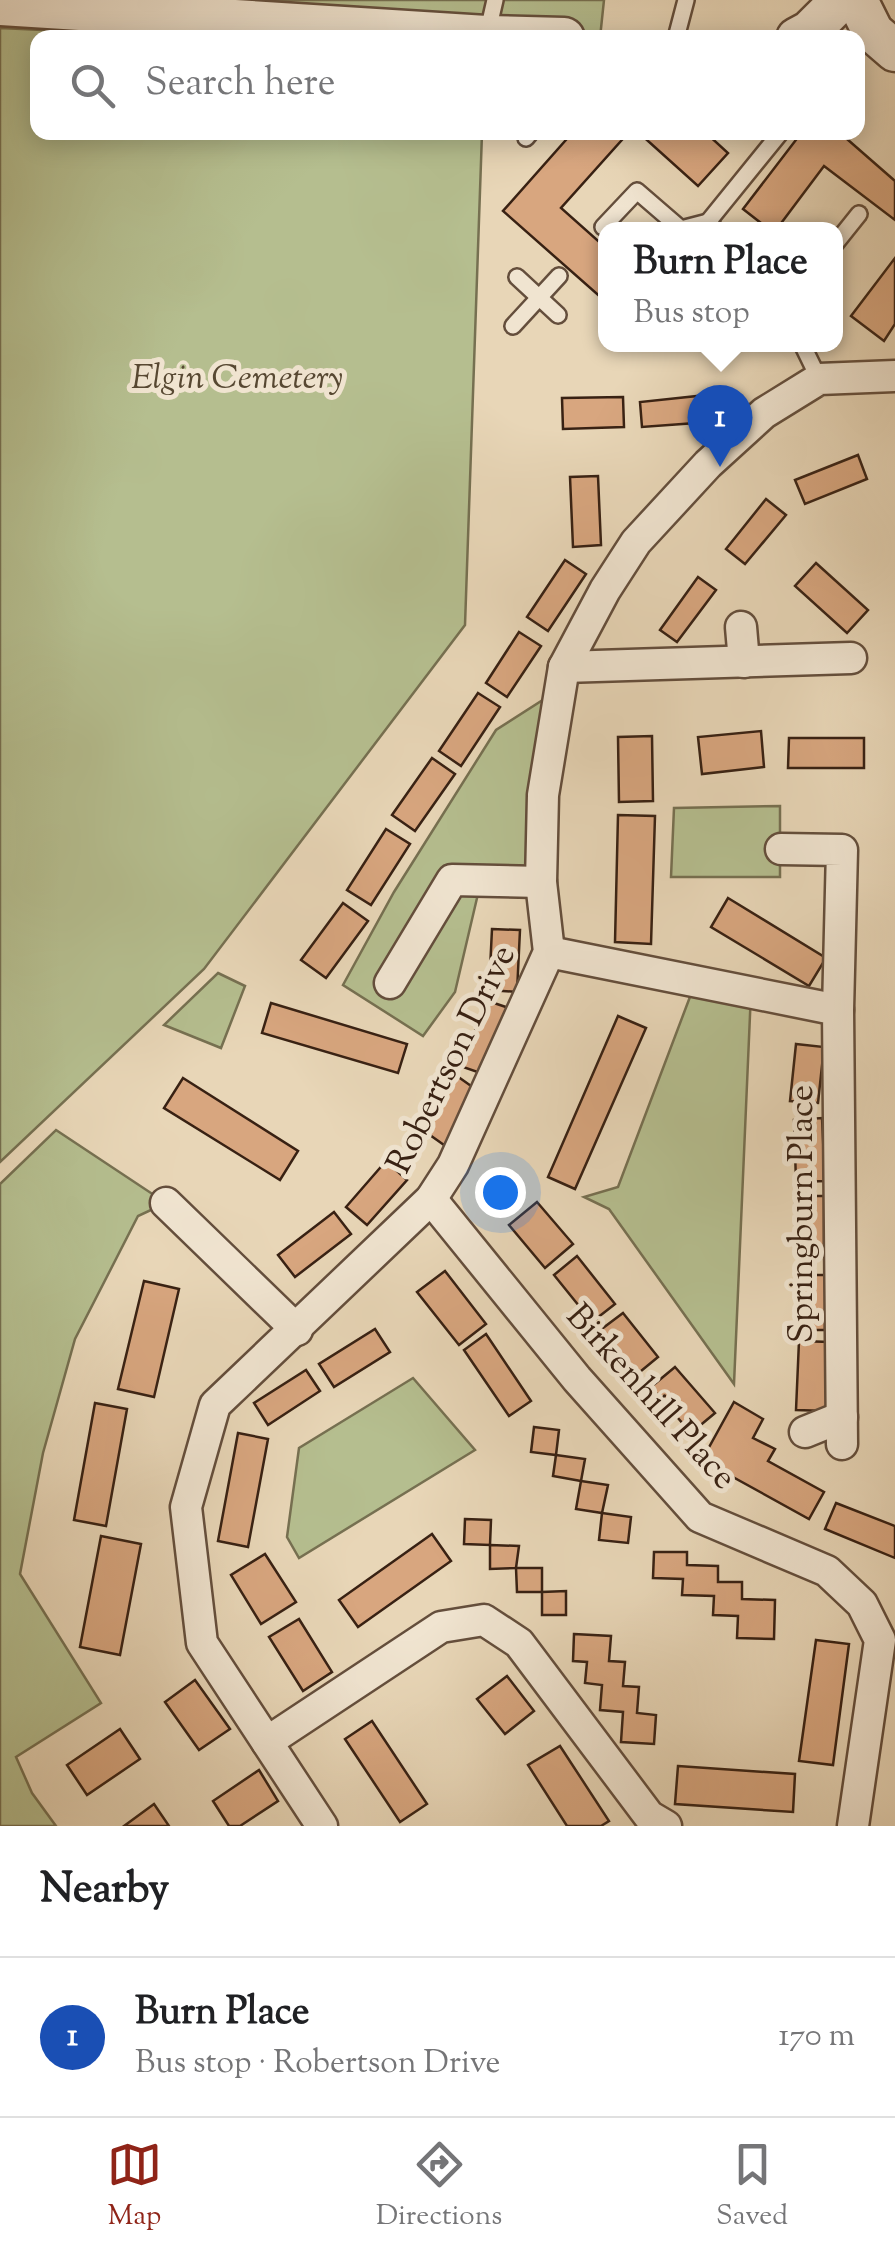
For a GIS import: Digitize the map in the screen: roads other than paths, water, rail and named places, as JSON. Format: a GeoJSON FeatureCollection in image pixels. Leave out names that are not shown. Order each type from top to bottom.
{"type":"FeatureCollection","features":[{"type":"Feature","properties":{"kind":"street"},"geometry":{"type":"LineString","coordinates":[[810,30],[840,0]]}},
{"type":"Feature","properties":{"kind":"street"},"geometry":{"type":"LineString","coordinates":[[857,0],[873,32],[895,52]]}},
{"type":"Feature","properties":{"kind":"street"},"geometry":{"type":"LineString","coordinates":[[0,5],[392,30]]}},
{"type":"Feature","properties":{"kind":"street"},"geometry":{"type":"LineString","coordinates":[[865,44],[895,52]]}},
{"type":"Feature","properties":{"kind":"street","name":"Robertson Drive"},"geometry":{"type":"LineString","coordinates":[[321,1826],[202,1643],[186,1507],[215,1406],[431,1198],[453,1165],[549,952],[541,882],[543,795],[564,667],[636,542],[708,464],[764,413],[819,379],[895,376]]}},
{"type":"Feature","properties":{"kind":"street"},"geometry":{"type":"LineString","coordinates":[[742,627],[744,662]]}},
{"type":"Feature","properties":{"kind":"street"},"geometry":{"type":"LineString","coordinates":[[564,667],[851,658]]}},
{"type":"Feature","properties":{"kind":"street","name":"Springburn Place"},"geometry":{"type":"LineString","coordinates":[[781,848],[842,850],[838,1010],[842,1431],[805,1432]]}},
{"type":"Feature","properties":{"kind":"street"},"geometry":{"type":"LineString","coordinates":[[390,983],[452,880],[541,882]]}},
{"type":"Feature","properties":{"kind":"street"},"geometry":{"type":"LineString","coordinates":[[549,952],[838,1010]]}},
{"type":"Feature","properties":{"kind":"street","name":"Birkenhill Place"},"geometry":{"type":"LineString","coordinates":[[431,1198],[578,1378],[700,1517],[828,1571],[862,1604],[880,1640],[853,1826]]}},
{"type":"Feature","properties":{"kind":"street"},"geometry":{"type":"LineString","coordinates":[[166,1203],[297,1330]]}},
{"type":"Feature","properties":{"kind":"street"},"geometry":{"type":"LineString","coordinates":[[267,1742],[440,1627],[484,1620],[519,1644],[649,1816],[666,1826]]}},
{"type":"Feature","properties":{"kind":"lane"},"geometry":{"type":"LineString","coordinates":[[488,30],[496,0]]}},
{"type":"Feature","properties":{"kind":"lane"},"geometry":{"type":"LineString","coordinates":[[678,30],[686,0]]}},
{"type":"Feature","properties":{"kind":"lane"},"geometry":{"type":"LineString","coordinates":[[715,222],[775,140]]}},
{"type":"Feature","properties":{"kind":"lane"},"geometry":{"type":"LineString","coordinates":[[608,222],[636,190],[672,222]]}},
{"type":"Feature","properties":{"kind":"lane"},"geometry":{"type":"LineString","coordinates":[[843,234],[859,214]]}},
{"type":"Feature","properties":{"kind":"lane"},"geometry":{"type":"LineString","coordinates":[[513,326],[559,276]]}},
{"type":"Feature","properties":{"kind":"lane"},"geometry":{"type":"LineString","coordinates":[[517,277],[558,315]]}},
{"type":"Feature","properties":{"kind":"lane"},"geometry":{"type":"LineString","coordinates":[[806,352],[819,379]]}},
{"type":"Feature","properties":{"kind":"place","name":"Burn Place"},"geometry":{"type":"Point","coordinates":[720,467]}},
{"type":"Feature","properties":{"kind":"park label","name":"Elgin Cemetery"},"geometry":{"type":"Point","coordinates":[237,379]}}]}
